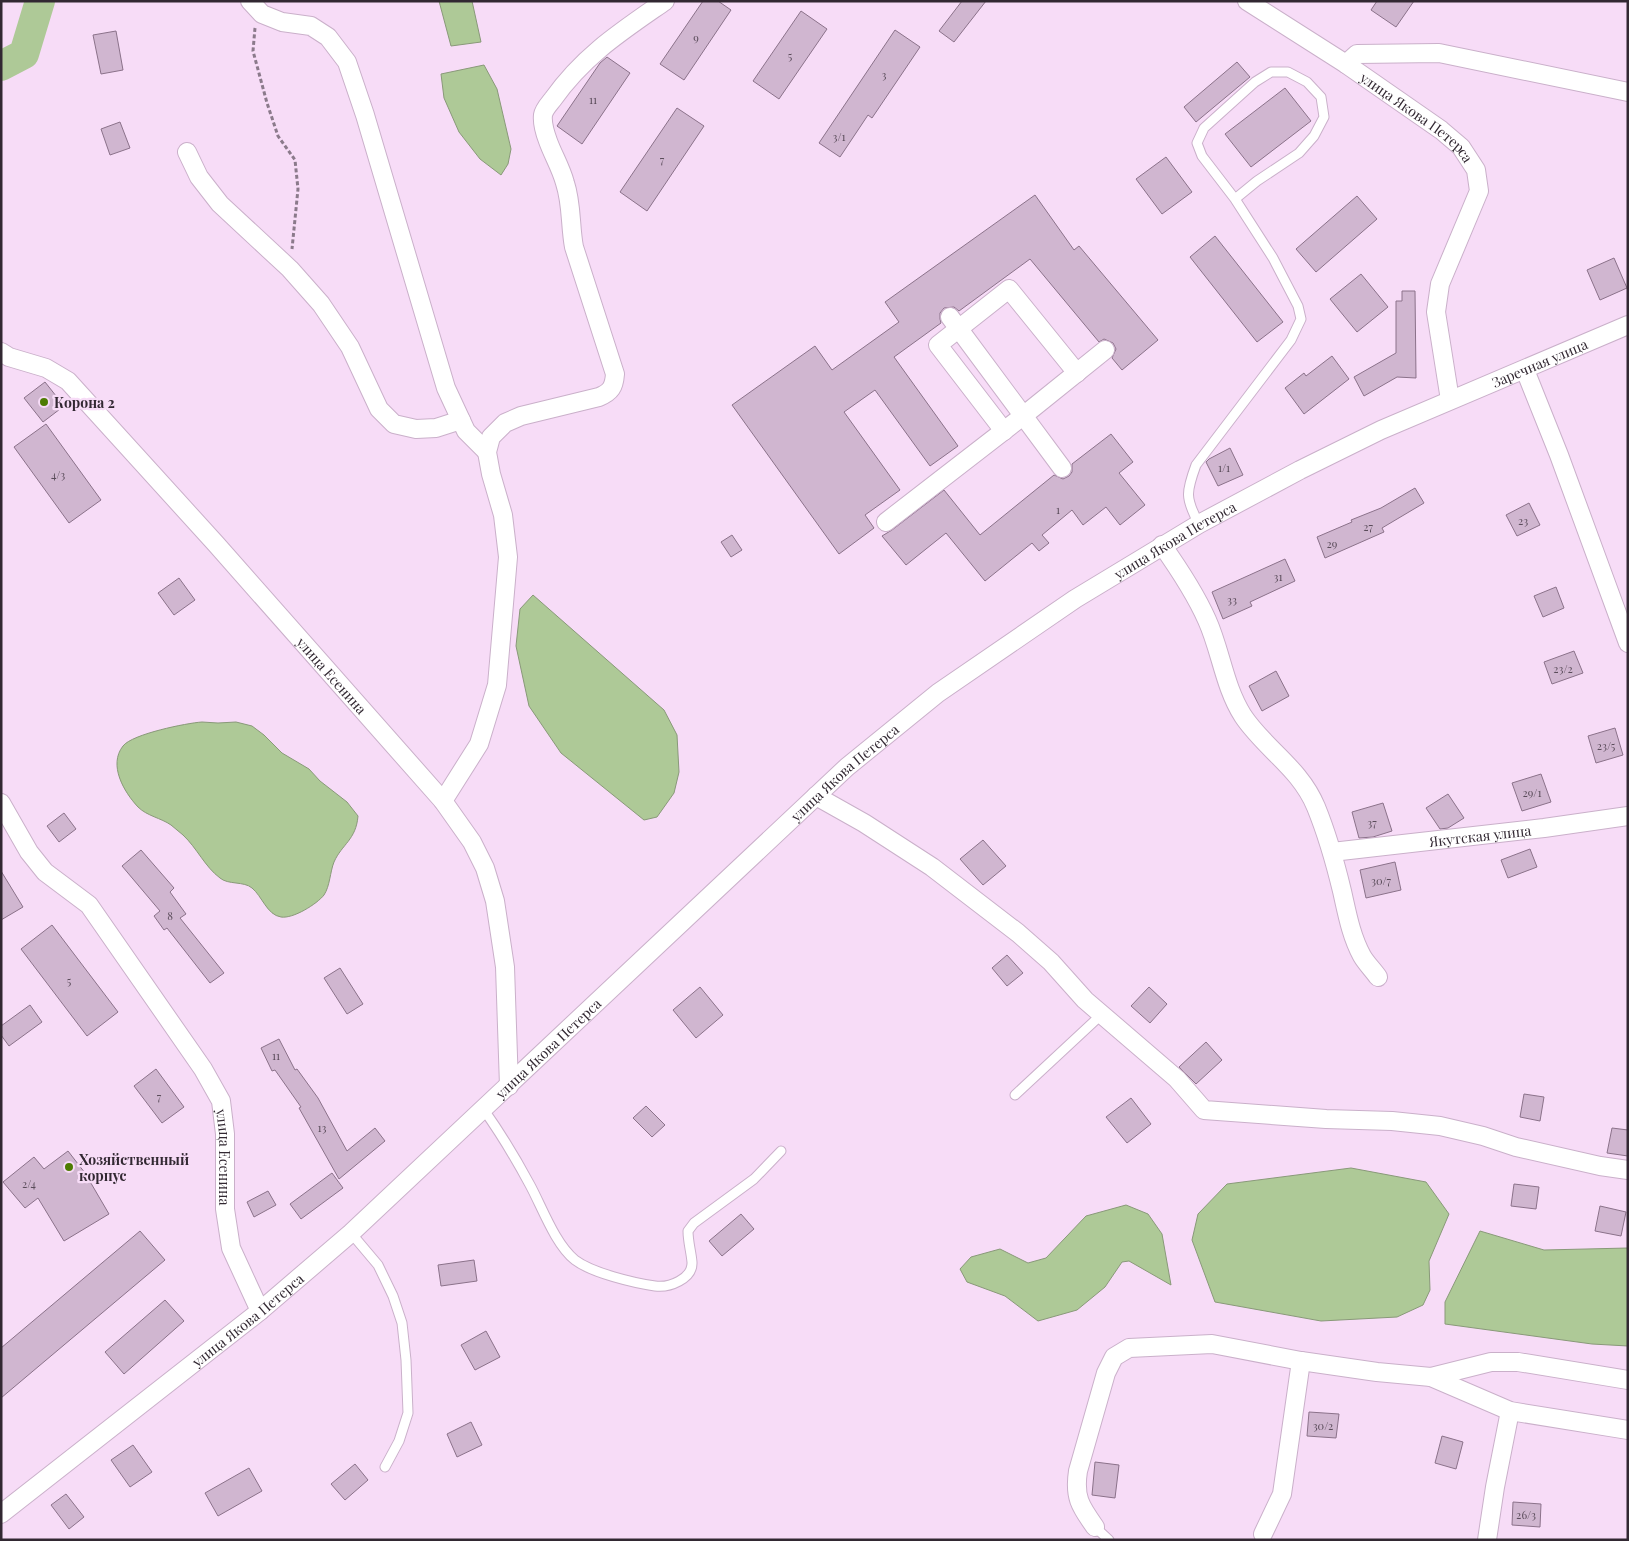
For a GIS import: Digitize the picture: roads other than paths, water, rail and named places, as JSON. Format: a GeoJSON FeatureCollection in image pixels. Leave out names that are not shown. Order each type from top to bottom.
{"type":"FeatureCollection","features":[{"type":"Feature","properties":{"kind":"street"},"geometry":{"type":"LineString","coordinates":[[443,801],[479,744],[497,685],[508,557],[503,515],[491,474],[488,452],[491,437],[505,423],[521,416],[599,397],[609,393],[614,385],[615,374],[574,247],[570,229],[570,204],[567,189],[544,129],[543,113],[561,88],[590,56],[615,35],[665,1]]}},
{"type":"Feature","properties":{"kind":"street","name":"улица Якова Петерса"},"geometry":{"type":"LineString","coordinates":[[1,1514],[260,1311],[351,1233],[854,761],[938,694],[1075,599],[1162,545],[1300,470],[1381,430],[1450,400],[1436,312],[1440,284],[1479,191],[1476,170],[1461,147],[1441,130],[1346,64],[1248,1]]}},
{"type":"Feature","properties":{"kind":"street"},"geometry":{"type":"LineString","coordinates":[[256,7],[282,22],[311,26],[328,37],[347,62],[371,134],[446,388],[466,430],[475,442],[488,452]]}},
{"type":"Feature","properties":{"kind":"street","name":"улица Якова Петерса"},"geometry":{"type":"LineString","coordinates":[[1346,64],[1357,54],[1439,53],[1628,92]]}},
{"type":"Feature","properties":{"kind":"street"},"geometry":{"type":"LineString","coordinates":[[187,152],[199,177],[220,204],[290,269],[321,304],[350,347],[379,409],[394,424],[416,429],[436,428],[461,420]]}},
{"type":"Feature","properties":{"kind":"street"},"geometry":{"type":"LineString","coordinates":[[1004,431],[938,345],[954,323],[1009,289],[1076,373]]}},
{"type":"Feature","properties":{"kind":"street"},"geometry":{"type":"LineString","coordinates":[[954,323],[1062,468]]}},
{"type":"Feature","properties":{"kind":"street","name":"Заречная улица"},"geometry":{"type":"LineString","coordinates":[[1450,400],[1628,325]]}},
{"type":"Feature","properties":{"kind":"street"},"geometry":{"type":"LineString","coordinates":[[886,522],[1105,350]]}},
{"type":"Feature","properties":{"kind":"street","name":"улица Есенина"},"geometry":{"type":"LineString","coordinates":[[1,352],[9,357],[46,368],[68,381],[216,544],[443,801],[472,842],[485,868],[495,901],[505,967],[509,1086]]}},
{"type":"Feature","properties":{"kind":"street"},"geometry":{"type":"LineString","coordinates":[[1525,370],[1559,455],[1628,643]]}},
{"type":"Feature","properties":{"kind":"street"},"geometry":{"type":"LineString","coordinates":[[1162,545],[1187,580],[1208,621],[1232,696],[1243,716],[1302,782],[1315,806],[1332,852],[1349,923],[1362,956],[1378,977]]}},
{"type":"Feature","properties":{"kind":"street"},"geometry":{"type":"LineString","coordinates":[[816,796],[864,823],[932,867],[1018,933],[1051,962],[1101,1015],[1177,1079],[1204,1110],[1326,1119],[1392,1121],[1440,1126],[1483,1136],[1525,1149],[1600,1166],[1628,1170]]}},
{"type":"Feature","properties":{"kind":"street","name":"улица Есенина"},"geometry":{"type":"LineString","coordinates":[[1,803],[29,852],[45,872],[89,905],[203,1069],[221,1101],[224,1134],[225,1209],[231,1248],[260,1311]]}},
{"type":"Feature","properties":{"kind":"street","name":"Якутская улица"},"geometry":{"type":"LineString","coordinates":[[1332,852],[1544,828],[1628,816]]}},
{"type":"Feature","properties":{"kind":"street"},"geometry":{"type":"LineString","coordinates":[[1095,1527],[1082,1508],[1076,1486],[1078,1471],[1106,1373],[1114,1357],[1129,1348],[1212,1344],[1301,1361],[1377,1372],[1431,1377],[1510,1411],[1628,1430]]}},
{"type":"Feature","properties":{"kind":"street"},"geometry":{"type":"LineString","coordinates":[[1260,1537],[1282,1494],[1301,1361]]}},
{"type":"Feature","properties":{"kind":"street"},"geometry":{"type":"LineString","coordinates":[[1431,1377],[1491,1362],[1518,1362],[1628,1380]]}},
{"type":"Feature","properties":{"kind":"street"},"geometry":{"type":"LineString","coordinates":[[1487,1540],[1510,1411]]}},
{"type":"Feature","properties":{"kind":"lane"},"geometry":{"type":"LineString","coordinates":[[1199,524],[1189,507],[1188,489],[1196,466],[1291,340],[1301,319],[1298,306],[1273,258],[1235,199],[1202,156],[1197,143],[1204,128],[1255,82],[1271,72],[1288,72],[1307,82],[1320,97],[1324,117],[1314,136],[1299,153],[1235,199]]}},
{"type":"Feature","properties":{"kind":"lane"},"geometry":{"type":"LineString","coordinates":[[1015,1095],[1101,1015]]}},
{"type":"Feature","properties":{"kind":"lane"},"geometry":{"type":"LineString","coordinates":[[484,1110],[505,1139],[560,1242],[575,1260],[598,1271],[641,1284],[660,1286],[672,1284],[686,1277],[692,1264],[688,1231],[694,1223],[754,1179],[781,1151]]}},
{"type":"Feature","properties":{"kind":"lane"},"geometry":{"type":"LineString","coordinates":[[351,1233],[378,1266],[393,1296],[402,1323],[406,1360],[408,1413],[399,1440],[384,1467]]}},
{"type":"Feature","properties":{"kind":"lane"},"geometry":{"type":"LineString","coordinates":[[1095,1527],[1109,1540]]}},
{"type":"Feature","properties":{"kind":"waterway"},"geometry":{"type":"LineString","coordinates":[[1,66],[24,54],[40,1]]}},
{"type":"Feature","properties":{"kind":"place","name":"Корона 2"},"geometry":{"type":"Point","coordinates":[44,402]}},
{"type":"Feature","properties":{"kind":"place","name":"Хозяйственный корпус"},"geometry":{"type":"Point","coordinates":[69,1167]}}]}
